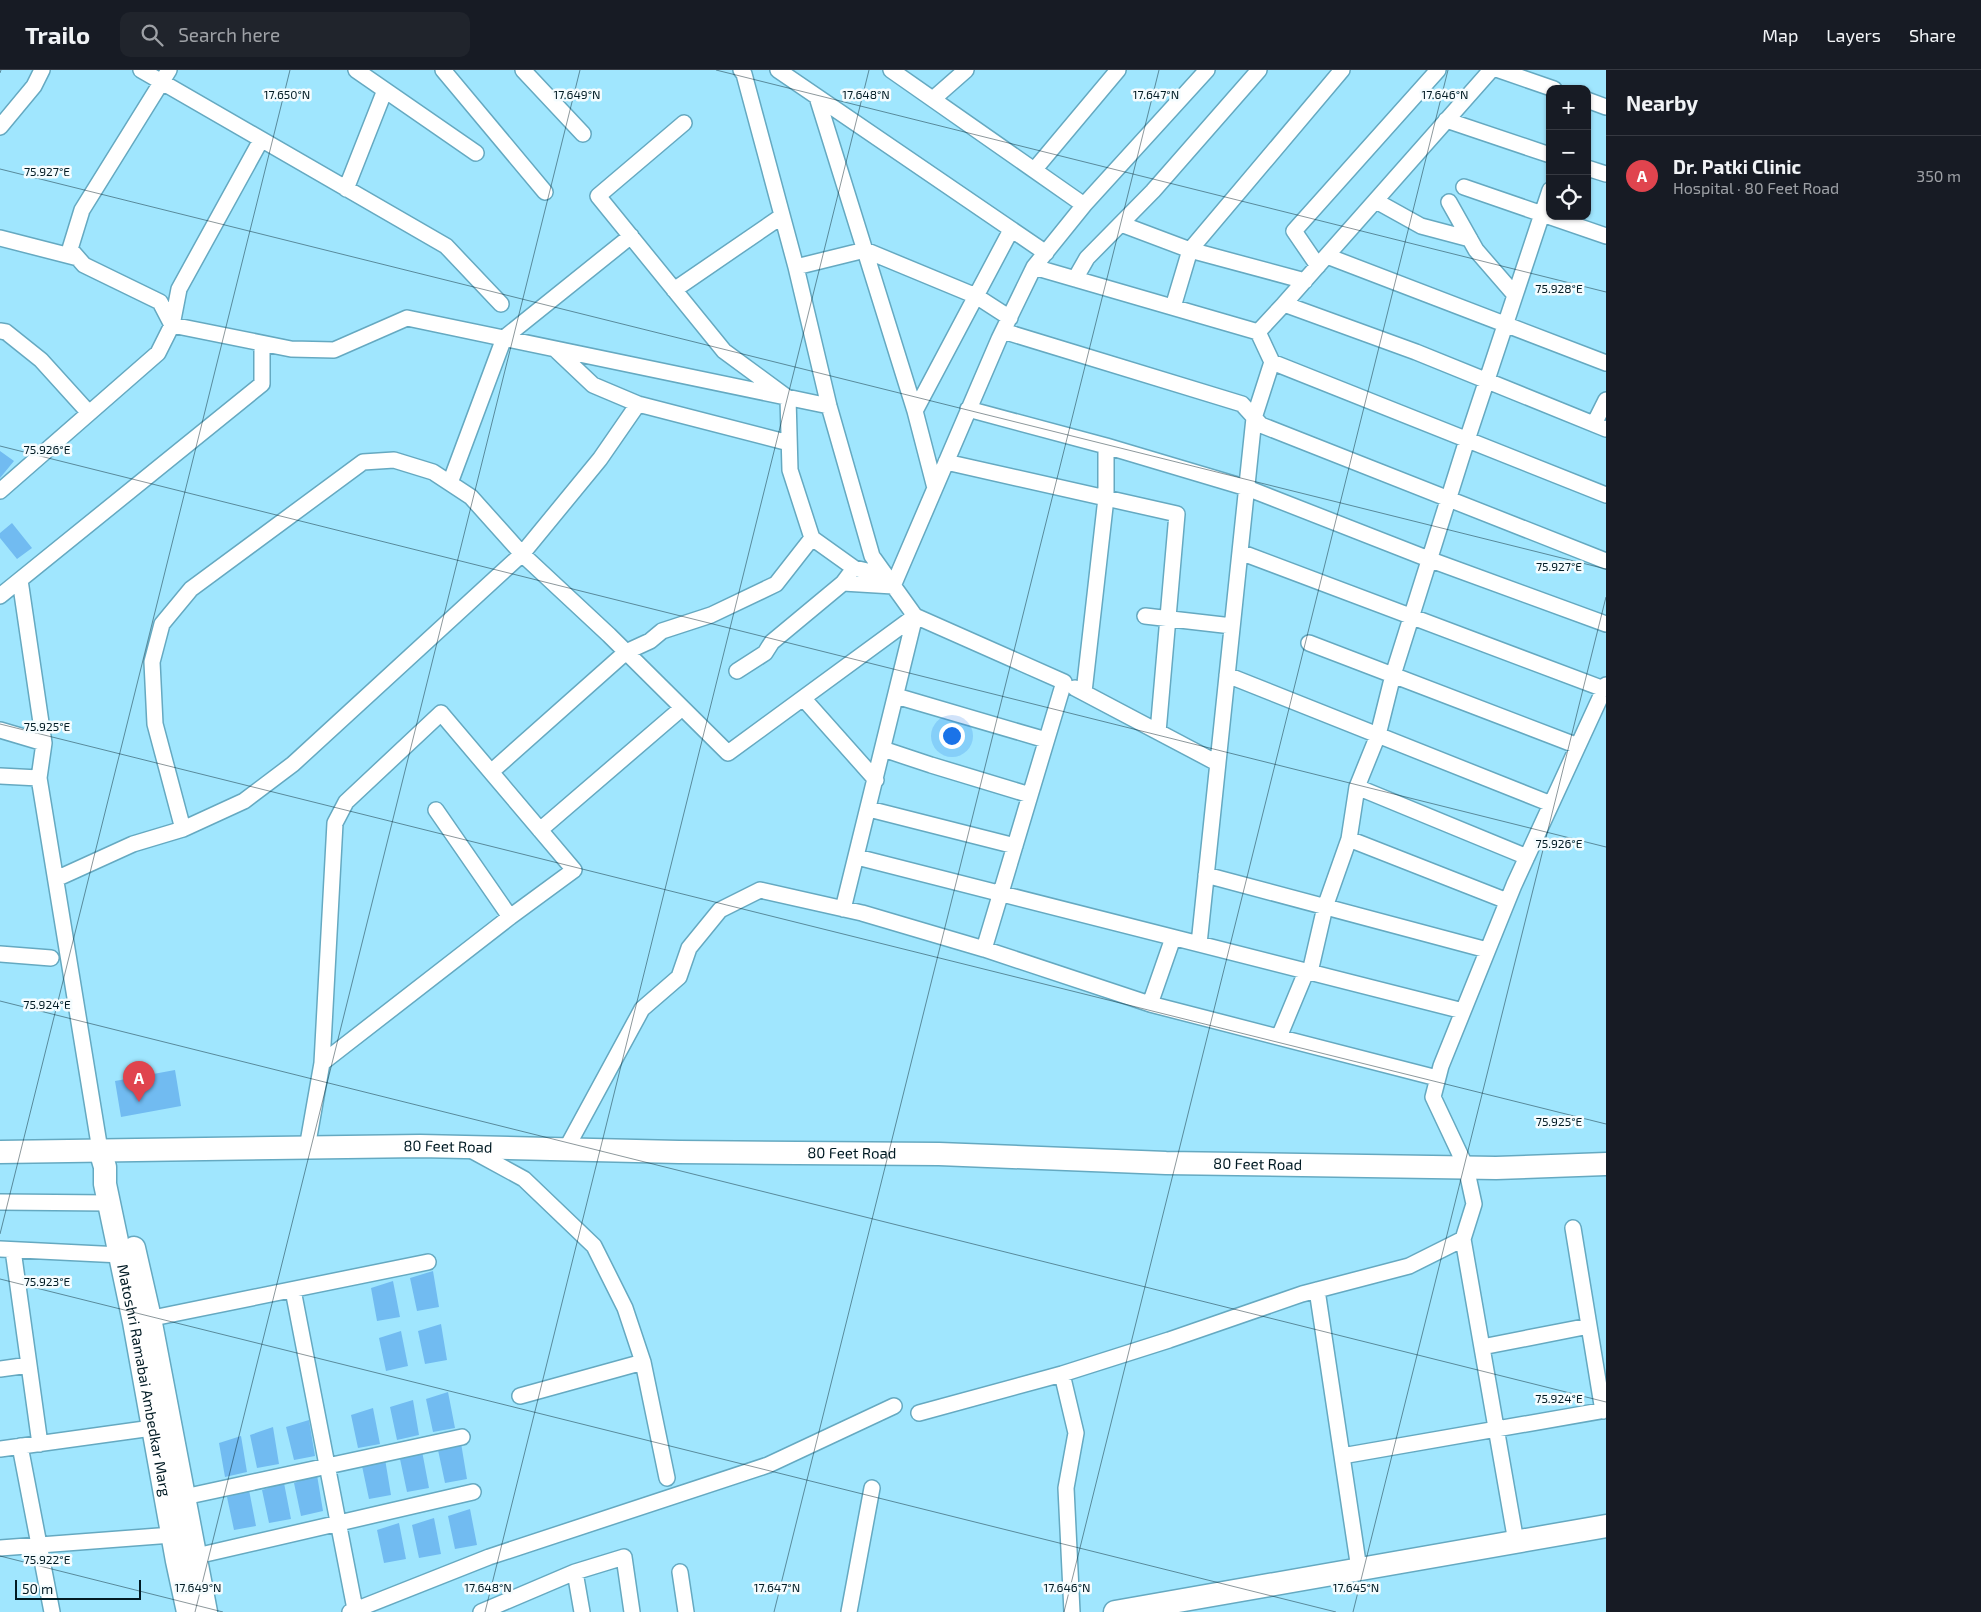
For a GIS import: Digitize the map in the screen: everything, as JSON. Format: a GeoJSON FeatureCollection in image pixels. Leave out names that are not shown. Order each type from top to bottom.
{"type":"FeatureCollection","features":[{"type":"Feature","properties":{"kind":"main road","name":"80 Feet Road"},"geometry":{"type":"LineString","coordinates":[[0,1152],[102,1158],[307,1148],[466,1147],[939,1154],[1166,1163],[1466,1167],[1606,1164]]}},
{"type":"Feature","properties":{"kind":"main road","name":"Matoshri Ramabai Ambedkar Marg"},"geometry":{"type":"LineString","coordinates":[[102,1158],[108,1203],[120,1256],[142,1320],[152,1428],[176,1498],[172,1535],[186,1559],[188,1612]]}},
{"type":"Feature","properties":{"kind":"main road"},"geometry":{"type":"LineString","coordinates":[[102,1158],[116,1177],[126,1211],[142,1320],[186,1559],[206,1612]]}},
{"type":"Feature","properties":{"kind":"main road"},"geometry":{"type":"LineString","coordinates":[[1115,1612],[1606,1526]]}},
{"type":"Feature","properties":{"kind":"street"},"geometry":{"type":"LineString","coordinates":[[3,118],[34,86],[42,70]]}},
{"type":"Feature","properties":{"kind":"street"},"geometry":{"type":"LineString","coordinates":[[141,70],[165,76],[261,140],[446,246],[500,304]]}},
{"type":"Feature","properties":{"kind":"street"},"geometry":{"type":"LineString","coordinates":[[356,70],[476,153]]}},
{"type":"Feature","properties":{"kind":"street"},"geometry":{"type":"LineString","coordinates":[[443,70],[545,192]]}},
{"type":"Feature","properties":{"kind":"street"},"geometry":{"type":"LineString","coordinates":[[523,70],[583,134]]}},
{"type":"Feature","properties":{"kind":"street"},"geometry":{"type":"LineString","coordinates":[[741,70],[744,74],[796,267],[829,406],[872,556],[915,616],[1064,682],[1217,763]]}},
{"type":"Feature","properties":{"kind":"street"},"geometry":{"type":"LineString","coordinates":[[778,70],[1046,253]]}},
{"type":"Feature","properties":{"kind":"street"},"geometry":{"type":"LineString","coordinates":[[891,70],[1084,205]]}},
{"type":"Feature","properties":{"kind":"street"},"geometry":{"type":"LineString","coordinates":[[933,99],[966,70]]}},
{"type":"Feature","properties":{"kind":"street"},"geometry":{"type":"LineString","coordinates":[[1035,170],[1118,70]]}},
{"type":"Feature","properties":{"kind":"street"},"geometry":{"type":"LineString","coordinates":[[889,580],[935,488],[968,409],[1034,267],[1084,205],[1207,70]]}},
{"type":"Feature","properties":{"kind":"street"},"geometry":{"type":"LineString","coordinates":[[1075,279],[1087,258],[1153,191],[1259,70]]}},
{"type":"Feature","properties":{"kind":"street"},"geometry":{"type":"LineString","coordinates":[[1173,307],[1190,250],[1342,70]]}},
{"type":"Feature","properties":{"kind":"street"},"geometry":{"type":"LineString","coordinates":[[1438,70],[1294,231],[1323,261],[1505,325],[1606,363]]}},
{"type":"Feature","properties":{"kind":"street"},"geometry":{"type":"LineString","coordinates":[[1258,332],[1323,261],[1490,70]]}},
{"type":"Feature","properties":{"kind":"street"},"geometry":{"type":"LineString","coordinates":[[1499,70],[1546,86]]}},
{"type":"Feature","properties":{"kind":"street"},"geometry":{"type":"LineString","coordinates":[[165,76],[82,210],[70,249],[84,265],[160,302],[172,325]]}},
{"type":"Feature","properties":{"kind":"street"},"geometry":{"type":"LineString","coordinates":[[346,189],[385,90]]}},
{"type":"Feature","properties":{"kind":"street"},"geometry":{"type":"LineString","coordinates":[[818,97],[914,411],[935,488]]}},
{"type":"Feature","properties":{"kind":"street"},"geometry":{"type":"LineString","coordinates":[[1591,101],[1606,106]]}},
{"type":"Feature","properties":{"kind":"street"},"geometry":{"type":"LineString","coordinates":[[1446,120],[1546,154]]}},
{"type":"Feature","properties":{"kind":"street"},"geometry":{"type":"LineString","coordinates":[[684,123],[598,196],[724,351],[788,398]]}},
{"type":"Feature","properties":{"kind":"street"},"geometry":{"type":"LineString","coordinates":[[0,491],[158,353],[172,325],[179,289],[261,140]]}},
{"type":"Feature","properties":{"kind":"street"},"geometry":{"type":"LineString","coordinates":[[1591,169],[1606,174]]}},
{"type":"Feature","properties":{"kind":"street"},"geometry":{"type":"LineString","coordinates":[[1464,187],[1606,236]]}},
{"type":"Feature","properties":{"kind":"street"},"geometry":{"type":"LineString","coordinates":[[1376,201],[1421,226],[1470,239]]}},
{"type":"Feature","properties":{"kind":"street"},"geometry":{"type":"LineString","coordinates":[[1449,202],[1476,250],[1515,295]]}},
{"type":"Feature","properties":{"kind":"street"},"geometry":{"type":"LineString","coordinates":[[1310,972],[1325,907],[1349,839],[1357,787],[1378,735],[1394,675],[1467,440],[1546,202]]}},
{"type":"Feature","properties":{"kind":"street"},"geometry":{"type":"LineString","coordinates":[[674,290],[782,216]]}},
{"type":"Feature","properties":{"kind":"street"},"geometry":{"type":"LineString","coordinates":[[1121,224],[1190,250],[1305,281]]}},
{"type":"Feature","properties":{"kind":"street"},"geometry":{"type":"LineString","coordinates":[[914,411],[1011,230]]}},
{"type":"Feature","properties":{"kind":"street"},"geometry":{"type":"LineString","coordinates":[[450,483],[504,338],[631,236]]}},
{"type":"Feature","properties":{"kind":"street"},"geometry":{"type":"LineString","coordinates":[[0,238],[78,258]]}},
{"type":"Feature","properties":{"kind":"street"},"geometry":{"type":"LineString","coordinates":[[796,267],[865,250],[976,296],[1007,324],[1242,404],[1261,425],[1606,561]]}},
{"type":"Feature","properties":{"kind":"street"},"geometry":{"type":"LineString","coordinates":[[1034,267],[1258,332],[1272,362],[1254,418],[1199,944]]}},
{"type":"Feature","properties":{"kind":"street"},"geometry":{"type":"LineString","coordinates":[[1284,304],[1416,352],[1600,427],[1606,400]]}},
{"type":"Feature","properties":{"kind":"street"},"geometry":{"type":"LineString","coordinates":[[172,325],[291,349],[334,350],[407,318],[829,406]]}},
{"type":"Feature","properties":{"kind":"street"},"geometry":{"type":"LineString","coordinates":[[0,331],[6,332],[41,360],[89,413]]}},
{"type":"Feature","properties":{"kind":"street"},"geometry":{"type":"LineString","coordinates":[[0,596],[262,384],[262,344]]}},
{"type":"Feature","properties":{"kind":"street"},"geometry":{"type":"LineString","coordinates":[[555,349],[593,384],[638,404],[790,443]]}},
{"type":"Feature","properties":{"kind":"street"},"geometry":{"type":"LineString","coordinates":[[1272,362],[1606,495]]}},
{"type":"Feature","properties":{"kind":"street"},"geometry":{"type":"LineString","coordinates":[[788,398],[790,470],[812,538],[854,568],[889,580]]}},
{"type":"Feature","properties":{"kind":"street"},"geometry":{"type":"LineString","coordinates":[[56,878],[133,844],[183,829],[244,801],[293,764],[522,554],[600,459],[638,404]]}},
{"type":"Feature","properties":{"kind":"street"},"geometry":{"type":"LineString","coordinates":[[968,409],[1106,446],[1247,488],[1431,560],[1606,624]]}},
{"type":"Feature","properties":{"kind":"street"},"geometry":{"type":"LineString","coordinates":[[1084,692],[1106,498],[1106,446]]}},
{"type":"Feature","properties":{"kind":"street"},"geometry":{"type":"LineString","coordinates":[[183,829],[155,724],[152,662],[162,624],[191,589],[363,462],[394,460],[433,472],[470,497],[522,554],[626,652],[728,753],[915,616]]}},
{"type":"Feature","properties":{"kind":"street"},"geometry":{"type":"LineString","coordinates":[[946,462],[1177,514],[1158,732]]}},
{"type":"Feature","properties":{"kind":"street"},"geometry":{"type":"LineString","coordinates":[[491,772],[626,652],[650,642],[662,631],[711,615],[776,584],[812,538]]}},
{"type":"Feature","properties":{"kind":"street"},"geometry":{"type":"LineString","coordinates":[[1240,552],[1605,687],[1507,901],[1440,1066],[1433,1097],[1466,1167],[1474,1204],[1463,1240],[1516,1542]]}},
{"type":"Feature","properties":{"kind":"street"},"geometry":{"type":"LineString","coordinates":[[737,671],[765,652],[772,642],[843,583],[854,568]]}},
{"type":"Feature","properties":{"kind":"street"},"geometry":{"type":"LineString","coordinates":[[20,580],[44,742],[39,778],[102,1158]]}},
{"type":"Feature","properties":{"kind":"street"},"geometry":{"type":"LineString","coordinates":[[843,583],[889,580]]}},
{"type":"Feature","properties":{"kind":"street"},"geometry":{"type":"LineString","coordinates":[[844,909],[915,616]]}},
{"type":"Feature","properties":{"kind":"street"},"geometry":{"type":"LineString","coordinates":[[1145,616],[1232,626]]}},
{"type":"Feature","properties":{"kind":"street"},"geometry":{"type":"LineString","coordinates":[[1309,643],[1578,746]]}},
{"type":"Feature","properties":{"kind":"street"},"geometry":{"type":"LineString","coordinates":[[1227,675],[1551,804]]}},
{"type":"Feature","properties":{"kind":"street"},"geometry":{"type":"LineString","coordinates":[[984,949],[1064,682]]}},
{"type":"Feature","properties":{"kind":"street"},"geometry":{"type":"LineString","coordinates":[[896,696],[1046,740]]}},
{"type":"Feature","properties":{"kind":"street"},"geometry":{"type":"LineString","coordinates":[[804,698],[876,780]]}},
{"type":"Feature","properties":{"kind":"street"},"geometry":{"type":"LineString","coordinates":[[540,830],[682,708]]}},
{"type":"Feature","properties":{"kind":"street"},"geometry":{"type":"LineString","coordinates":[[307,1148],[322,1063],[335,823],[346,802],[441,713],[574,870],[510,917],[322,1063]]}},
{"type":"Feature","properties":{"kind":"street"},"geometry":{"type":"LineString","coordinates":[[0,730],[44,742]]}},
{"type":"Feature","properties":{"kind":"street"},"geometry":{"type":"LineString","coordinates":[[883,749],[931,766],[1030,795]]}},
{"type":"Feature","properties":{"kind":"street"},"geometry":{"type":"LineString","coordinates":[[0,776],[39,778]]}},
{"type":"Feature","properties":{"kind":"street"},"geometry":{"type":"LineString","coordinates":[[1357,787],[1527,857]]}},
{"type":"Feature","properties":{"kind":"street"},"geometry":{"type":"LineString","coordinates":[[869,808],[1015,846]]}},
{"type":"Feature","properties":{"kind":"street"},"geometry":{"type":"LineString","coordinates":[[436,810],[510,917]]}},
{"type":"Feature","properties":{"kind":"street"},"geometry":{"type":"LineString","coordinates":[[1349,839],[1507,901]]}},
{"type":"Feature","properties":{"kind":"street"},"geometry":{"type":"LineString","coordinates":[[857,857],[1463,1011]]}},
{"type":"Feature","properties":{"kind":"street"},"geometry":{"type":"LineString","coordinates":[[1206,875],[1487,950]]}},
{"type":"Feature","properties":{"kind":"street"},"geometry":{"type":"LineString","coordinates":[[566,1149],[642,1009],[679,977],[689,948],[720,910],[760,890],[844,909],[984,949],[1150,1004],[1438,1078]]}},
{"type":"Feature","properties":{"kind":"street"},"geometry":{"type":"LineString","coordinates":[[1150,1004],[1173,938]]}},
{"type":"Feature","properties":{"kind":"street"},"geometry":{"type":"LineString","coordinates":[[1,959],[51,958]]}},
{"type":"Feature","properties":{"kind":"street"},"geometry":{"type":"LineString","coordinates":[[1279,1037],[1306,972],[1310,972]]}},
{"type":"Feature","properties":{"kind":"street"},"geometry":{"type":"LineString","coordinates":[[466,1147],[524,1180],[594,1246],[625,1308],[642,1362],[667,1478]]}},
{"type":"Feature","properties":{"kind":"street"},"geometry":{"type":"LineString","coordinates":[[0,1202],[108,1203]]}},
{"type":"Feature","properties":{"kind":"street"},"geometry":{"type":"LineString","coordinates":[[1342,1456],[1496,1428],[1604,1411],[1599,1345],[1589,1326],[1573,1228]]}},
{"type":"Feature","properties":{"kind":"street"},"geometry":{"type":"LineString","coordinates":[[919,1413],[1062,1374],[1317,1290],[1409,1266],[1463,1240]]}},
{"type":"Feature","properties":{"kind":"street"},"geometry":{"type":"LineString","coordinates":[[40,1444],[29,1365],[7,1249],[120,1256]]}},
{"type":"Feature","properties":{"kind":"street"},"geometry":{"type":"LineString","coordinates":[[142,1320],[428,1262]]}},
{"type":"Feature","properties":{"kind":"street"},"geometry":{"type":"LineString","coordinates":[[293,1290],[339,1523],[353,1611],[489,1557],[768,1465],[894,1406]]}},
{"type":"Feature","properties":{"kind":"street"},"geometry":{"type":"LineString","coordinates":[[1317,1290],[1359,1569]]}},
{"type":"Feature","properties":{"kind":"street"},"geometry":{"type":"LineString","coordinates":[[1482,1346],[1589,1326]]}},
{"type":"Feature","properties":{"kind":"street"},"geometry":{"type":"LineString","coordinates":[[520,1396],[642,1362]]}},
{"type":"Feature","properties":{"kind":"street"},"geometry":{"type":"LineString","coordinates":[[0,1369],[29,1365]]}},
{"type":"Feature","properties":{"kind":"street"},"geometry":{"type":"LineString","coordinates":[[1062,1374],[1076,1433],[1066,1488],[1072,1612]]}},
{"type":"Feature","properties":{"kind":"street"},"geometry":{"type":"LineString","coordinates":[[0,1449],[152,1428]]}},
{"type":"Feature","properties":{"kind":"street"},"geometry":{"type":"LineString","coordinates":[[176,1498],[462,1437]]}},
{"type":"Feature","properties":{"kind":"street"},"geometry":{"type":"LineString","coordinates":[[20,1446],[52,1612]]}},
{"type":"Feature","properties":{"kind":"street"},"geometry":{"type":"LineString","coordinates":[[849,1612],[872,1488]]}},
{"type":"Feature","properties":{"kind":"street"},"geometry":{"type":"LineString","coordinates":[[186,1559],[473,1492]]}},
{"type":"Feature","properties":{"kind":"street"},"geometry":{"type":"LineString","coordinates":[[0,1548],[172,1535]]}},
{"type":"Feature","properties":{"kind":"street"},"geometry":{"type":"LineString","coordinates":[[481,1612],[510,1606],[575,1572],[624,1557],[632,1612]]}},
{"type":"Feature","properties":{"kind":"street"},"geometry":{"type":"LineString","coordinates":[[575,1572],[582,1612]]}},
{"type":"Feature","properties":{"kind":"street"},"geometry":{"type":"LineString","coordinates":[[680,1572],[686,1612]]}},
{"type":"Feature","properties":{"kind":"building"},"geometry":{"type":"Polygon","coordinates":[[[0,451],[14,461],[0,478],[0,451]]]}},
{"type":"Feature","properties":{"kind":"building"},"geometry":{"type":"Polygon","coordinates":[[[12,523],[32,548],[17,559],[0,538],[0,533],[12,523]]]}},
{"type":"Feature","properties":{"kind":"building"},"geometry":{"type":"Polygon","coordinates":[[[175,1070],[181,1106],[121,1117],[115,1081],[175,1070]]]}},
{"type":"Feature","properties":{"kind":"building"},"geometry":{"type":"Polygon","coordinates":[[[433,1271],[439,1307],[417,1311],[410,1278],[433,1271]]]}},
{"type":"Feature","properties":{"kind":"building"},"geometry":{"type":"Polygon","coordinates":[[[393,1281],[400,1317],[377,1321],[371,1288],[393,1281]]]}},
{"type":"Feature","properties":{"kind":"building"},"geometry":{"type":"Polygon","coordinates":[[[441,1324],[447,1360],[425,1364],[418,1331],[441,1324]]]}},
{"type":"Feature","properties":{"kind":"building"},"geometry":{"type":"Polygon","coordinates":[[[401,1331],[408,1366],[386,1371],[379,1338],[401,1331]]]}},
{"type":"Feature","properties":{"kind":"building"},"geometry":{"type":"Polygon","coordinates":[[[448,1392],[455,1428],[433,1432],[426,1399],[448,1392]]]}},
{"type":"Feature","properties":{"kind":"building"},"geometry":{"type":"Polygon","coordinates":[[[413,1400],[419,1435],[397,1440],[390,1407],[413,1400]]]}},
{"type":"Feature","properties":{"kind":"building"},"geometry":{"type":"Polygon","coordinates":[[[373,1408],[380,1444],[358,1448],[351,1415],[373,1408]]]}},
{"type":"Feature","properties":{"kind":"building"},"geometry":{"type":"Polygon","coordinates":[[[309,1420],[315,1456],[294,1460],[286,1427],[309,1420]]]}},
{"type":"Feature","properties":{"kind":"building"},"geometry":{"type":"Polygon","coordinates":[[[273,1427],[279,1464],[257,1468],[250,1435],[273,1427]]]}},
{"type":"Feature","properties":{"kind":"building"},"geometry":{"type":"Polygon","coordinates":[[[241,1436],[247,1472],[225,1477],[219,1443],[241,1436]]]}},
{"type":"Feature","properties":{"kind":"building"},"geometry":{"type":"Polygon","coordinates":[[[461,1443],[467,1479],[445,1483],[438,1450],[461,1443]]]}},
{"type":"Feature","properties":{"kind":"building"},"geometry":{"type":"Polygon","coordinates":[[[422,1451],[429,1488],[407,1492],[400,1459],[422,1451]]]}},
{"type":"Feature","properties":{"kind":"building"},"geometry":{"type":"Polygon","coordinates":[[[385,1459],[391,1495],[369,1499],[362,1466],[385,1459]]]}},
{"type":"Feature","properties":{"kind":"building"},"geometry":{"type":"Polygon","coordinates":[[[317,1475],[323,1511],[301,1516],[294,1483],[317,1475]]]}},
{"type":"Feature","properties":{"kind":"building"},"geometry":{"type":"Polygon","coordinates":[[[284,1483],[291,1519],[269,1523],[262,1490],[284,1483]]]}},
{"type":"Feature","properties":{"kind":"building"},"geometry":{"type":"Polygon","coordinates":[[[249,1490],[256,1526],[234,1530],[227,1497],[249,1490]]]}},
{"type":"Feature","properties":{"kind":"building"},"geometry":{"type":"Polygon","coordinates":[[[470,1509],[477,1545],[455,1549],[448,1516],[470,1509]]]}},
{"type":"Feature","properties":{"kind":"building"},"geometry":{"type":"Polygon","coordinates":[[[434,1518],[441,1554],[419,1558],[412,1525],[434,1518]]]}},
{"type":"Feature","properties":{"kind":"building"},"geometry":{"type":"Polygon","coordinates":[[[399,1523],[406,1559],[384,1563],[377,1530],[399,1523]]]}},
{"type":"Feature","properties":{"kind":"place","name":"Dr. Patki Clinic"},"geometry":{"type":"Point","coordinates":[139,1102]}}]}
